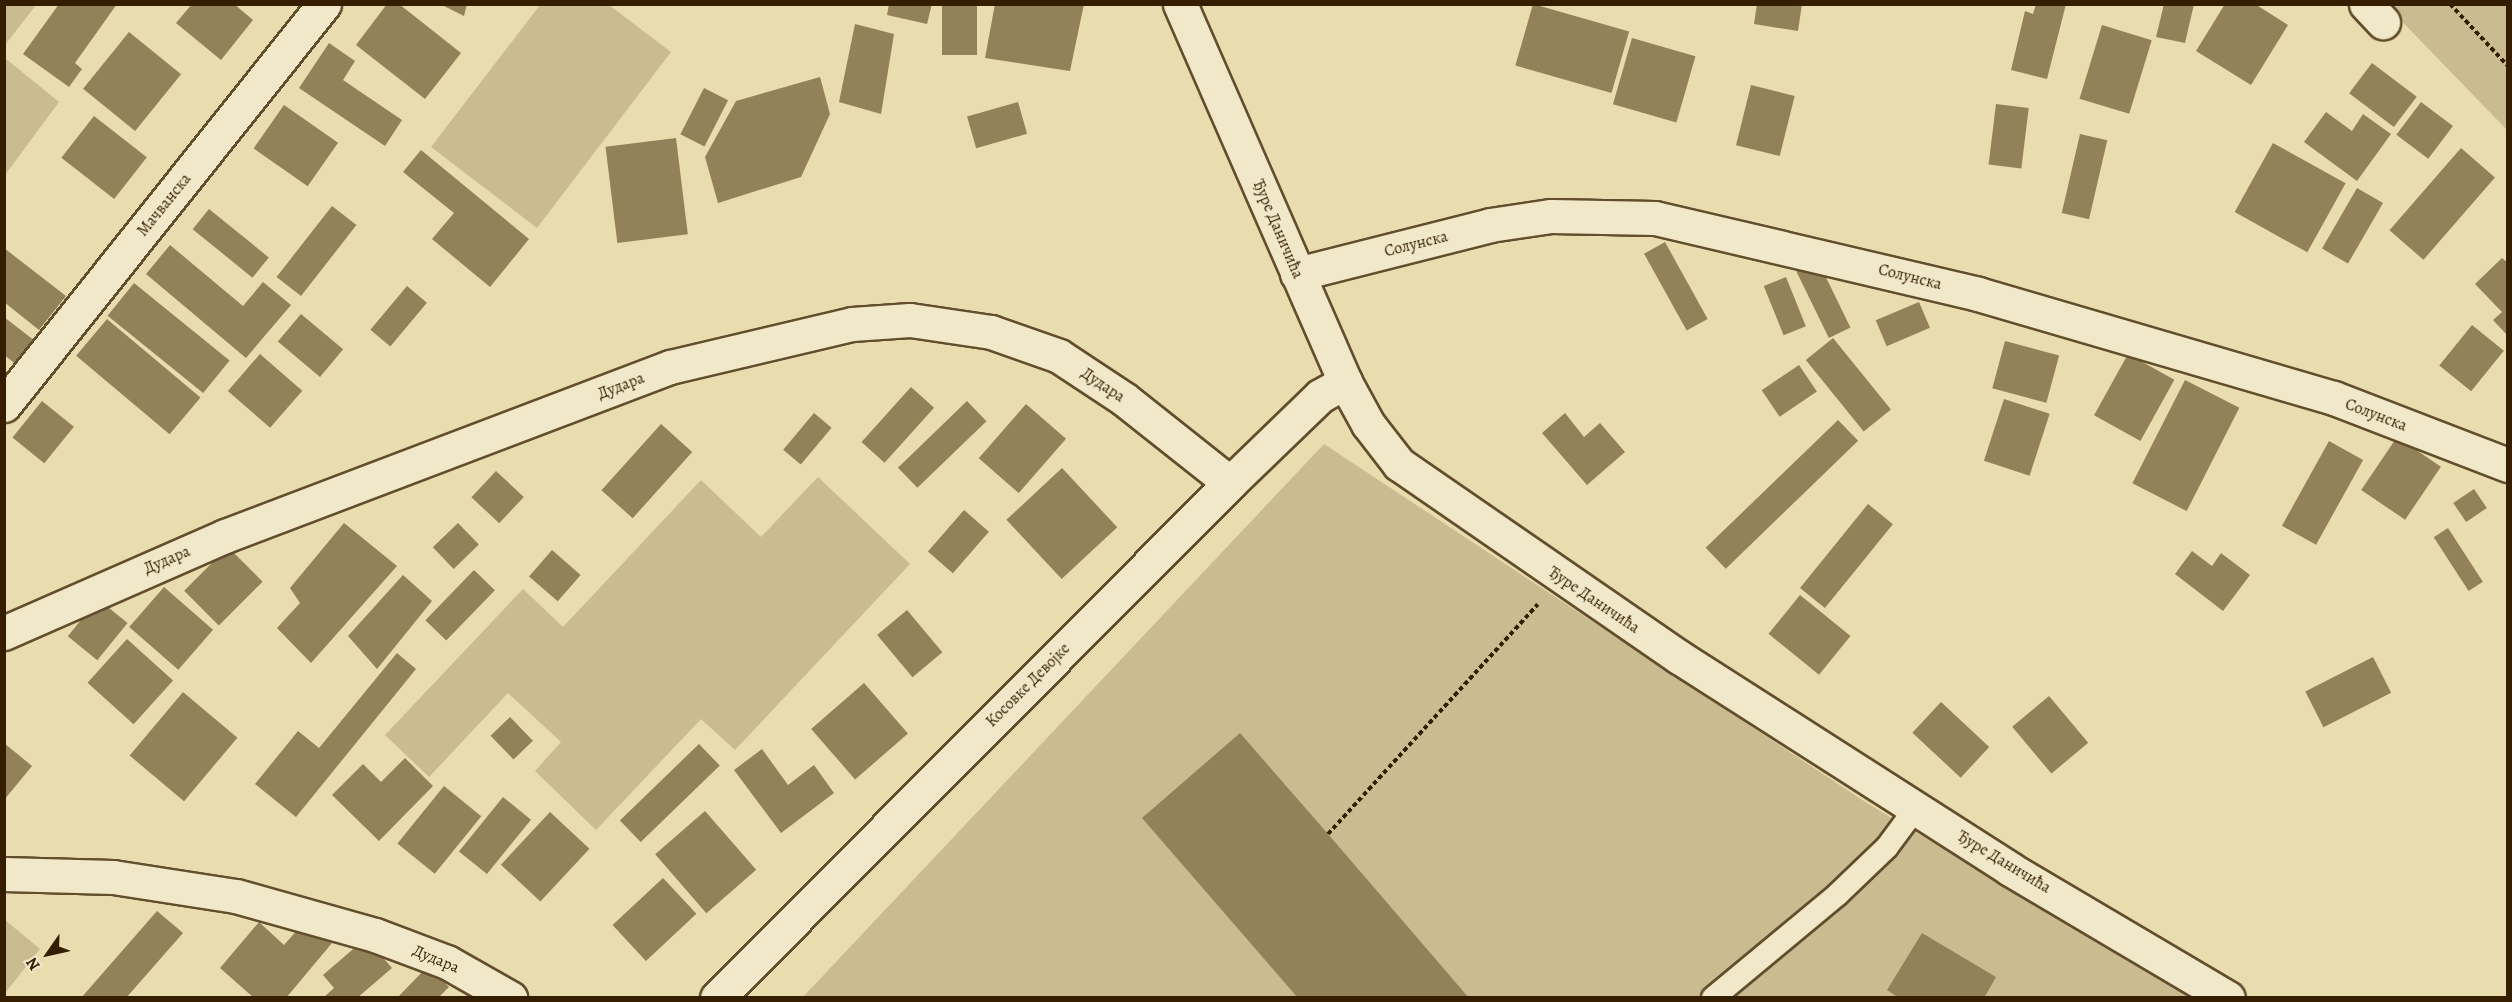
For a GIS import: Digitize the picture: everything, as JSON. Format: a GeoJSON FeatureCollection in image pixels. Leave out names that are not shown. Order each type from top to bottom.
{"type":"FeatureCollection","features":[{"type":"Feature","properties":{"kind":"street","name":"Мачванска"},"geometry":{"type":"LineString","coordinates":[[4,405],[324,4]]}},
{"type":"Feature","properties":{"kind":"street","name":"Ђуре Даничића"},"geometry":{"type":"LineString","coordinates":[[1180,4],[1345,382],[1368,424],[1399,464],[1549,570],[1916,808],[2228,998]]}},
{"type":"Feature","properties":{"kind":"street","name":"Солунска"},"geometry":{"type":"LineString","coordinates":[[1297,274],[1490,225],[1551,216],[1655,218],[1978,294],[2334,398],[2508,465]]}},
{"type":"Feature","properties":{"kind":"street","name":"Дудара"},"geometry":{"type":"LineString","coordinates":[[4,633],[225,536],[670,367],[852,324],[910,320],[991,332],[1059,356],[1124,399],[1230,483]]}},
{"type":"Feature","properties":{"kind":"street","name":"Косовке Девојке"},"geometry":{"type":"LineString","coordinates":[[717,998],[1230,483],[1320,396],[1345,382]]}},
{"type":"Feature","properties":{"kind":"street","name":"Дудара"},"geometry":{"type":"LineString","coordinates":[[4,874],[113,876],[236,896],[375,935],[447,962],[510,998]]}},
{"type":"Feature","properties":{"kind":"lane"},"geometry":{"type":"LineString","coordinates":[[1713,998],[1837,896],[1887,848],[1916,808]]}},
{"type":"Feature","properties":{"kind":"path"},"geometry":{"type":"LineString","coordinates":[[2450,4],[2508,66]]}},
{"type":"Feature","properties":{"kind":"path"},"geometry":{"type":"LineString","coordinates":[[1328,834],[1534,612],[1549,584],[1549,570]]}},
{"type":"Feature","properties":{"kind":"shaded area"},"geometry":{"type":"Polygon","coordinates":[[[4,5],[36,5],[5,45],[4,5]]]}},
{"type":"Feature","properties":{"kind":"shaded area"},"geometry":{"type":"Polygon","coordinates":[[[540,5],[609,5],[671,52],[537,228],[431,147],[540,5]]]}},
{"type":"Feature","properties":{"kind":"shaded area"},"geometry":{"type":"Polygon","coordinates":[[[2386,5],[2507,5],[2507,130],[2386,5]]]}},
{"type":"Feature","properties":{"kind":"shaded area"},"geometry":{"type":"Polygon","coordinates":[[[5,58],[59,102],[4,175],[5,58]]]}},
{"type":"Feature","properties":{"kind":"shaded area"},"geometry":{"type":"Polygon","coordinates":[[[1324,444],[1867,803],[2190,997],[802,998],[1324,444]]]}},
{"type":"Feature","properties":{"kind":"shaded area"},"geometry":{"type":"Polygon","coordinates":[[[818,477],[910,564],[735,750],[701,719],[596,830],[535,771],[561,742],[508,693],[429,777],[385,735],[523,589],[563,627],[701,480],[761,537],[818,477]]]}},
{"type":"Feature","properties":{"kind":"shaded area"},"geometry":{"type":"Polygon","coordinates":[[[5,920],[40,949],[5,993],[5,920]]]}},
{"type":"Feature","properties":{"kind":"building"},"geometry":{"type":"Polygon","coordinates":[[[59,4],[117,4],[75,63],[82,69],[69,87],[23,54],[59,4]]]}},
{"type":"Feature","properties":{"kind":"building"},"geometry":{"type":"Polygon","coordinates":[[[192,4],[234,4],[253,20],[221,60],[176,23],[192,4]]]}},
{"type":"Feature","properties":{"kind":"building"},"geometry":{"type":"Polygon","coordinates":[[[387,4],[399,4],[461,53],[425,99],[356,45],[387,4]]]}},
{"type":"Feature","properties":{"kind":"building"},"geometry":{"type":"Polygon","coordinates":[[[440,4],[467,4],[464,16],[440,4]]]}},
{"type":"Feature","properties":{"kind":"building"},"geometry":{"type":"Polygon","coordinates":[[[889,4],[932,4],[927,24],[887,15],[889,4]]]}},
{"type":"Feature","properties":{"kind":"building"},"geometry":{"type":"Polygon","coordinates":[[[942,4],[977,4],[977,55],[942,55],[942,4]]]}},
{"type":"Feature","properties":{"kind":"building"},"geometry":{"type":"Polygon","coordinates":[[[995,4],[1084,4],[1070,71],[985,58],[995,4]]]}},
{"type":"Feature","properties":{"kind":"building"},"geometry":{"type":"Polygon","coordinates":[[[1533,4],[1629,32],[1611,93],[1515,66],[1533,4]]]}},
{"type":"Feature","properties":{"kind":"building"},"geometry":{"type":"Polygon","coordinates":[[[1757,4],[1802,4],[1798,31],[1754,24],[1757,4]]]}},
{"type":"Feature","properties":{"kind":"building"},"geometry":{"type":"Polygon","coordinates":[[[2036,4],[2066,4],[2047,79],[2011,70],[2025,11],[2033,14],[2036,4]]]}},
{"type":"Feature","properties":{"kind":"building"},"geometry":{"type":"Polygon","coordinates":[[[2164,4],[2194,4],[2185,43],[2156,37],[2164,4]]]}},
{"type":"Feature","properties":{"kind":"building"},"geometry":{"type":"Polygon","coordinates":[[[2225,4],[2255,4],[2288,25],[2251,85],[2196,51],[2225,4]]]}},
{"type":"Feature","properties":{"kind":"building"},"geometry":{"type":"Polygon","coordinates":[[[855,24],[894,34],[881,114],[839,102],[855,24]]]}},
{"type":"Feature","properties":{"kind":"building"},"geometry":{"type":"Polygon","coordinates":[[[2102,25],[2152,40],[2129,114],[2079,99],[2102,25]]]}},
{"type":"Feature","properties":{"kind":"building"},"geometry":{"type":"Polygon","coordinates":[[[129,32],[181,74],[135,131],[83,89],[129,32]]]}},
{"type":"Feature","properties":{"kind":"building"},"geometry":{"type":"Polygon","coordinates":[[[1632,38],[1695,56],[1676,123],[1613,104],[1632,38]]]}},
{"type":"Feature","properties":{"kind":"building"},"geometry":{"type":"Polygon","coordinates":[[[329,43],[355,61],[343,80],[402,120],[385,146],[299,88],[329,43]]]}},
{"type":"Feature","properties":{"kind":"building"},"geometry":{"type":"Polygon","coordinates":[[[2372,63],[2417,97],[2394,127],[2349,93],[2372,63]]]}},
{"type":"Feature","properties":{"kind":"building"},"geometry":{"type":"Polygon","coordinates":[[[820,77],[830,114],[801,177],[718,203],[705,157],[736,101],[820,77]]]}},
{"type":"Feature","properties":{"kind":"building"},"geometry":{"type":"Polygon","coordinates":[[[1751,85],[1795,96],[1780,156],[1736,145],[1751,85]]]}},
{"type":"Feature","properties":{"kind":"building"},"geometry":{"type":"Polygon","coordinates":[[[704,88],[728,100],[704,147],[680,134],[704,88]]]}},
{"type":"Feature","properties":{"kind":"building"},"geometry":{"type":"Polygon","coordinates":[[[1018,102],[1027,134],[976,148],[967,117],[1018,102]]]}},
{"type":"Feature","properties":{"kind":"building"},"geometry":{"type":"Polygon","coordinates":[[[2421,102],[2453,126],[2428,159],[2396,135],[2421,102]]]}},
{"type":"Feature","properties":{"kind":"building"},"geometry":{"type":"Polygon","coordinates":[[[1996,104],[2029,108],[2021,169],[1989,165],[1996,104]]]}},
{"type":"Feature","properties":{"kind":"building"},"geometry":{"type":"Polygon","coordinates":[[[284,105],[338,143],[308,186],[254,148],[284,105]]]}},
{"type":"Feature","properties":{"kind":"building"},"geometry":{"type":"Polygon","coordinates":[[[2326,112],[2352,131],[2363,114],[2391,134],[2357,181],[2304,142],[2326,112]]]}},
{"type":"Feature","properties":{"kind":"building"},"geometry":{"type":"Polygon","coordinates":[[[94,116],[147,157],[114,199],[61,158],[94,116]]]}},
{"type":"Feature","properties":{"kind":"building"},"geometry":{"type":"Polygon","coordinates":[[[2080,134],[2107,140],[2089,219],[2062,213],[2080,134]]]}},
{"type":"Feature","properties":{"kind":"building"},"geometry":{"type":"Polygon","coordinates":[[[676,138],[688,234],[617,243],[606,147],[676,138]]]}},
{"type":"Feature","properties":{"kind":"building"},"geometry":{"type":"Polygon","coordinates":[[[2273,143],[2346,183],[2307,252],[2235,212],[2273,143]]]}},
{"type":"Feature","properties":{"kind":"building"},"geometry":{"type":"Polygon","coordinates":[[[2461,148],[2495,178],[2423,260],[2389,230],[2461,148]]]}},
{"type":"Feature","properties":{"kind":"building"},"geometry":{"type":"Polygon","coordinates":[[[421,150],[529,239],[490,287],[432,239],[454,213],[403,172],[421,150]]]}},
{"type":"Feature","properties":{"kind":"building"},"geometry":{"type":"Polygon","coordinates":[[[2357,188],[2383,203],[2348,264],[2322,249],[2357,188]]]}},
{"type":"Feature","properties":{"kind":"building"},"geometry":{"type":"Polygon","coordinates":[[[332,206],[356,225],[301,296],[277,277],[332,206]]]}},
{"type":"Feature","properties":{"kind":"building"},"geometry":{"type":"Polygon","coordinates":[[[209,209],[269,257],[252,278],[193,229],[209,209]]]}},
{"type":"Feature","properties":{"kind":"building"},"geometry":{"type":"Polygon","coordinates":[[[1665,242],[1708,319],[1687,331],[1644,254],[1665,242]]]}},
{"type":"Feature","properties":{"kind":"building"},"geometry":{"type":"Polygon","coordinates":[[[170,245],[243,306],[263,282],[291,305],[246,358],[146,274],[170,245]]]}},
{"type":"Feature","properties":{"kind":"building"},"geometry":{"type":"Polygon","coordinates":[[[4,248],[66,296],[39,330],[4,302],[4,248]]]}},
{"type":"Feature","properties":{"kind":"building"},"geometry":{"type":"Polygon","coordinates":[[[2502,258],[2508,263],[2508,336],[2493,320],[2502,312],[2475,284],[2502,258]]]}},
{"type":"Feature","properties":{"kind":"building"},"geometry":{"type":"Polygon","coordinates":[[[1818,261],[1850,328],[1829,338],[1796,272],[1818,261]]]}},
{"type":"Feature","properties":{"kind":"building"},"geometry":{"type":"Polygon","coordinates":[[[1786,277],[1806,326],[1784,335],[1764,286],[1786,277]]]}},
{"type":"Feature","properties":{"kind":"building"},"geometry":{"type":"Polygon","coordinates":[[[134,283],[230,360],[203,393],[108,316],[134,283]]]}},
{"type":"Feature","properties":{"kind":"building"},"geometry":{"type":"Polygon","coordinates":[[[407,286],[427,303],[390,346],[370,330],[407,286]]]}},
{"type":"Feature","properties":{"kind":"building"},"geometry":{"type":"Polygon","coordinates":[[[1919,302],[1930,328],[1887,346],[1876,320],[1919,302]]]}},
{"type":"Feature","properties":{"kind":"building"},"geometry":{"type":"Polygon","coordinates":[[[301,314],[343,349],[320,377],[278,342],[301,314]]]}},
{"type":"Feature","properties":{"kind":"building"},"geometry":{"type":"Polygon","coordinates":[[[4,317],[35,341],[17,365],[4,355],[4,317]]]}},
{"type":"Feature","properties":{"kind":"building"},"geometry":{"type":"Polygon","coordinates":[[[107,319],[200,397],[170,434],[76,356],[107,319]]]}},
{"type":"Feature","properties":{"kind":"building"},"geometry":{"type":"Polygon","coordinates":[[[2472,325],[2504,351],[2471,391],[2439,365],[2472,325]]]}},
{"type":"Feature","properties":{"kind":"building"},"geometry":{"type":"Polygon","coordinates":[[[1833,338],[1891,409],[1864,432],[1806,360],[1833,338]]]}},
{"type":"Feature","properties":{"kind":"building"},"geometry":{"type":"Polygon","coordinates":[[[2005,341],[2059,355],[2046,403],[1992,388],[2005,341]]]}},
{"type":"Feature","properties":{"kind":"building"},"geometry":{"type":"Polygon","coordinates":[[[260,354],[302,391],[270,428],[228,391],[260,354]]]}},
{"type":"Feature","properties":{"kind":"building"},"geometry":{"type":"Polygon","coordinates":[[[2128,354],[2174,380],[2140,441],[2094,415],[2128,354]]]}},
{"type":"Feature","properties":{"kind":"building"},"geometry":{"type":"Polygon","coordinates":[[[1799,365],[1817,392],[1780,417],[1762,390],[1799,365]]]}},
{"type":"Feature","properties":{"kind":"building"},"geometry":{"type":"Polygon","coordinates":[[[2185,380],[2239,408],[2187,511],[2132,483],[2185,380]]]}},
{"type":"Feature","properties":{"kind":"building"},"geometry":{"type":"Polygon","coordinates":[[[911,387],[934,408],[885,463],[861,442],[911,387]]]}},
{"type":"Feature","properties":{"kind":"building"},"geometry":{"type":"Polygon","coordinates":[[[2004,399],[2050,414],[2030,476],[1984,461],[2004,399]]]}},
{"type":"Feature","properties":{"kind":"building"},"geometry":{"type":"Polygon","coordinates":[[[42,401],[74,427],[44,463],[12,438],[42,401]]]}},
{"type":"Feature","properties":{"kind":"building"},"geometry":{"type":"Polygon","coordinates":[[[967,401],[986,421],[917,488],[898,468],[967,401]]]}},
{"type":"Feature","properties":{"kind":"building"},"geometry":{"type":"Polygon","coordinates":[[[1026,404],[1066,439],[1019,493],[979,458],[1026,404]]]}},
{"type":"Feature","properties":{"kind":"building"},"geometry":{"type":"Polygon","coordinates":[[[814,413],[832,428],[801,465],[783,450],[814,413]]]}},
{"type":"Feature","properties":{"kind":"building"},"geometry":{"type":"Polygon","coordinates":[[[1565,413],[1584,437],[1600,423],[1625,452],[1587,485],[1542,433],[1565,413]]]}},
{"type":"Feature","properties":{"kind":"building"},"geometry":{"type":"Polygon","coordinates":[[[1838,420],[1858,441],[1726,569],[1706,548],[1838,420]]]}},
{"type":"Feature","properties":{"kind":"building"},"geometry":{"type":"Polygon","coordinates":[[[661,424],[692,452],[633,518],[601,490],[661,424]]]}},
{"type":"Feature","properties":{"kind":"building"},"geometry":{"type":"Polygon","coordinates":[[[2397,437],[2441,467],[2405,520],[2361,490],[2397,437]]]}},
{"type":"Feature","properties":{"kind":"building"},"geometry":{"type":"Polygon","coordinates":[[[2329,441],[2363,460],[2316,545],[2282,526],[2329,441]]]}},
{"type":"Feature","properties":{"kind":"building"},"geometry":{"type":"Polygon","coordinates":[[[1062,468],[1117,527],[1062,579],[1006,520],[1062,468]]]}},
{"type":"Feature","properties":{"kind":"building"},"geometry":{"type":"Polygon","coordinates":[[[496,471],[524,497],[499,523],[471,497],[496,471]]]}},
{"type":"Feature","properties":{"kind":"building"},"geometry":{"type":"Polygon","coordinates":[[[2474,489],[2487,508],[2466,522],[2453,503],[2474,489]]]}},
{"type":"Feature","properties":{"kind":"building"},"geometry":{"type":"Polygon","coordinates":[[[1868,504],[1893,524],[1825,608],[1800,588],[1868,504]]]}},
{"type":"Feature","properties":{"kind":"building"},"geometry":{"type":"Polygon","coordinates":[[[964,510],[989,532],[953,573],[928,552],[964,510]]]}},
{"type":"Feature","properties":{"kind":"building"},"geometry":{"type":"Polygon","coordinates":[[[344,523],[397,566],[311,663],[277,628],[300,603],[290,588],[344,523]]]}},
{"type":"Feature","properties":{"kind":"building"},"geometry":{"type":"Polygon","coordinates":[[[458,523],[479,545],[454,569],[433,547],[458,523]]]}},
{"type":"Feature","properties":{"kind":"building"},"geometry":{"type":"Polygon","coordinates":[[[2448,528],[2483,582],[2469,591],[2434,537],[2448,528]]]}},
{"type":"Feature","properties":{"kind":"building"},"geometry":{"type":"Polygon","coordinates":[[[228,547],[263,582],[219,625],[184,591],[228,547]]]}},
{"type":"Feature","properties":{"kind":"building"},"geometry":{"type":"Polygon","coordinates":[[[552,550],[581,575],[558,601],[529,576],[552,550]]]}},
{"type":"Feature","properties":{"kind":"building"},"geometry":{"type":"Polygon","coordinates":[[[2192,551],[2212,566],[2221,553],[2250,575],[2223,611],[2175,574],[2192,551]]]}},
{"type":"Feature","properties":{"kind":"building"},"geometry":{"type":"Polygon","coordinates":[[[474,570],[495,590],[446,640],[425,620],[474,570]]]}},
{"type":"Feature","properties":{"kind":"building"},"geometry":{"type":"Polygon","coordinates":[[[403,575],[432,601],[377,669],[348,636],[403,575]]]}},
{"type":"Feature","properties":{"kind":"building"},"geometry":{"type":"Polygon","coordinates":[[[164,587],[213,630],[178,670],[129,627],[164,587]]]}},
{"type":"Feature","properties":{"kind":"building"},"geometry":{"type":"Polygon","coordinates":[[[1800,595],[1851,636],[1819,675],[1769,634],[1800,595]]]}},
{"type":"Feature","properties":{"kind":"building"},"geometry":{"type":"Polygon","coordinates":[[[98,599],[128,623],[97,660],[68,636],[98,599]]]}},
{"type":"Feature","properties":{"kind":"building"},"geometry":{"type":"Polygon","coordinates":[[[907,610],[942,652],[912,677],[877,635],[907,610]]]}},
{"type":"Feature","properties":{"kind":"building"},"geometry":{"type":"Polygon","coordinates":[[[127,639],[173,680],[134,724],[88,683],[127,639]]]}},
{"type":"Feature","properties":{"kind":"building"},"geometry":{"type":"Polygon","coordinates":[[[397,653],[416,669],[296,817],[255,784],[298,731],[319,748],[397,653]]]}},
{"type":"Feature","properties":{"kind":"building"},"geometry":{"type":"Polygon","coordinates":[[[2373,657],[2391,693],[2323,727],[2305,692],[2373,657]]]}},
{"type":"Feature","properties":{"kind":"building"},"geometry":{"type":"Polygon","coordinates":[[[864,683],[908,734],[855,779],[811,729],[864,683]]]}},
{"type":"Feature","properties":{"kind":"building"},"geometry":{"type":"Polygon","coordinates":[[[183,692],[237,738],[184,801],[130,756],[183,692]]]}},
{"type":"Feature","properties":{"kind":"building"},"geometry":{"type":"Polygon","coordinates":[[[2049,696],[2088,743],[2051,774],[2012,727],[2049,696]]]}},
{"type":"Feature","properties":{"kind":"building"},"geometry":{"type":"Polygon","coordinates":[[[1941,702],[1989,747],[1961,778],[1912,733],[1941,702]]]}},
{"type":"Feature","properties":{"kind":"building"},"geometry":{"type":"Polygon","coordinates":[[[510,717],[533,741],[514,759],[491,736],[510,717]]]}},
{"type":"Feature","properties":{"kind":"building"},"geometry":{"type":"Polygon","coordinates":[[[1240,733],[1469,998],[1298,998],[1142,818],[1240,733]]]}},
{"type":"Feature","properties":{"kind":"building"},"geometry":{"type":"Polygon","coordinates":[[[4,743],[32,766],[4,800],[4,743]]]}},
{"type":"Feature","properties":{"kind":"building"},"geometry":{"type":"Polygon","coordinates":[[[699,744],[720,766],[641,842],[620,820],[699,744]]]}},
{"type":"Feature","properties":{"kind":"building"},"geometry":{"type":"Polygon","coordinates":[[[762,749],[788,785],[814,765],[834,793],[781,833],[734,770],[762,749]]]}},
{"type":"Feature","properties":{"kind":"building"},"geometry":{"type":"Polygon","coordinates":[[[405,758],[433,786],[379,841],[332,795],[363,764],[381,782],[405,758]]]}},
{"type":"Feature","properties":{"kind":"building"},"geometry":{"type":"Polygon","coordinates":[[[444,786],[481,816],[435,874],[397,844],[444,786]]]}},
{"type":"Feature","properties":{"kind":"building"},"geometry":{"type":"Polygon","coordinates":[[[503,797],[531,820],[487,874],[459,851],[503,797]]]}},
{"type":"Feature","properties":{"kind":"building"},"geometry":{"type":"Polygon","coordinates":[[[705,811],[756,870],[706,913],[655,854],[705,811]]]}},
{"type":"Feature","properties":{"kind":"building"},"geometry":{"type":"Polygon","coordinates":[[[550,812],[589,849],[540,901],[501,865],[550,812]]]}},
{"type":"Feature","properties":{"kind":"building"},"geometry":{"type":"Polygon","coordinates":[[[663,878],[696,914],[646,961],[613,925],[663,878]]]}},
{"type":"Feature","properties":{"kind":"building"},"geometry":{"type":"Polygon","coordinates":[[[157,911],[183,933],[126,998],[81,998],[157,911]]]}},
{"type":"Feature","properties":{"kind":"building"},"geometry":{"type":"Polygon","coordinates":[[[306,920],[332,943],[286,998],[254,998],[220,968],[259,922],[284,945],[306,920]]]}},
{"type":"Feature","properties":{"kind":"building"},"geometry":{"type":"Polygon","coordinates":[[[1922,933],[1996,977],[1984,998],[1899,998],[1887,990],[1922,933]]]}},
{"type":"Feature","properties":{"kind":"building"},"geometry":{"type":"Polygon","coordinates":[[[366,938],[392,968],[357,998],[323,998],[334,988],[323,975],[366,938]]]}},
{"type":"Feature","properties":{"kind":"building"},"geometry":{"type":"Polygon","coordinates":[[[428,966],[449,987],[438,998],[397,998],[428,966]]]}}]}
